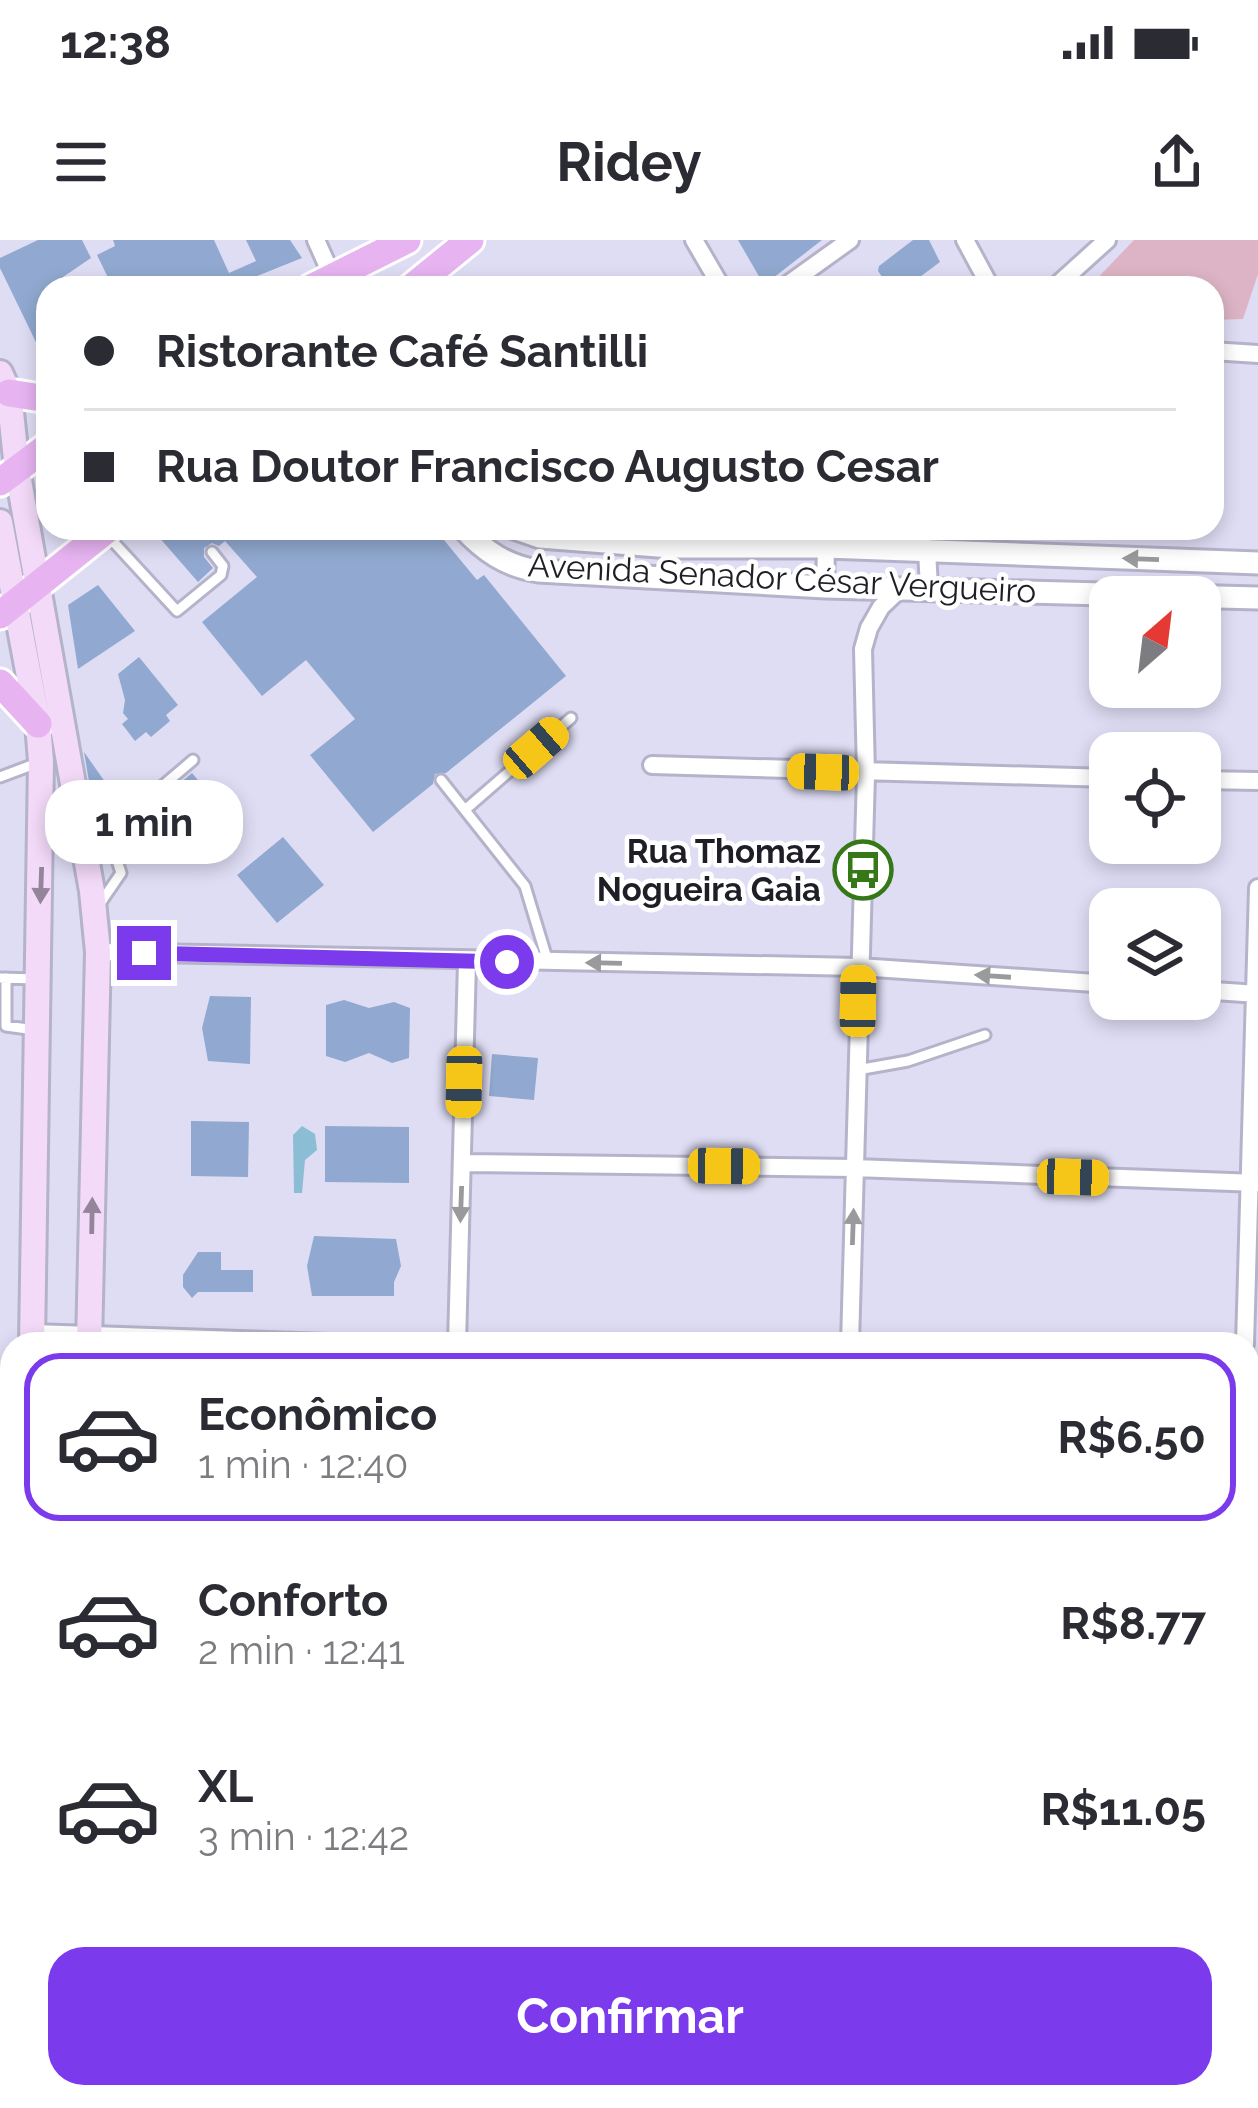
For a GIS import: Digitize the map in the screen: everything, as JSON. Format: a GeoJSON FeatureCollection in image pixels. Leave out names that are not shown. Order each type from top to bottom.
{"type":"FeatureCollection","features":[{"type":"Feature","properties":{"kind":"main road"},"geometry":{"type":"LineString","coordinates":[[344,276],[406,240]]}},
{"type":"Feature","properties":{"kind":"main road"},"geometry":{"type":"LineString","coordinates":[[430,276],[470,240]]}},
{"type":"Feature","properties":{"kind":"main road"},"geometry":{"type":"LineString","coordinates":[[32,1332],[41,761],[18,600],[4,383],[36,395]]}},
{"type":"Feature","properties":{"kind":"main road"},"geometry":{"type":"LineString","coordinates":[[9,475],[36,455]]}},
{"type":"Feature","properties":{"kind":"main road"},"geometry":{"type":"LineString","coordinates":[[0,522],[18,600],[91,842],[98,952],[90,1332]]}},
{"type":"Feature","properties":{"kind":"main road"},"geometry":{"type":"LineString","coordinates":[[18,600],[93,540]]}},
{"type":"Feature","properties":{"kind":"main road"},"geometry":{"type":"LineString","coordinates":[[0,683],[38,724]]}},
{"type":"Feature","properties":{"kind":"street"},"geometry":{"type":"LineString","coordinates":[[316,240],[326,276]]}},
{"type":"Feature","properties":{"kind":"street"},"geometry":{"type":"LineString","coordinates":[[694,240],[715,276]]}},
{"type":"Feature","properties":{"kind":"street"},"geometry":{"type":"LineString","coordinates":[[800,276],[850,240]]}},
{"type":"Feature","properties":{"kind":"street"},"geometry":{"type":"LineString","coordinates":[[965,240],[984,276]]}},
{"type":"Feature","properties":{"kind":"street"},"geometry":{"type":"LineString","coordinates":[[1067,276],[1107,240]]}},
{"type":"Feature","properties":{"kind":"street"},"geometry":{"type":"LineString","coordinates":[[1224,352],[1258,354]]}},
{"type":"Feature","properties":{"kind":"street","name":"Avenida Senador César Vergueiro"},"geometry":{"type":"LineString","coordinates":[[475,540],[517,568],[825,587],[1258,598]]}},
{"type":"Feature","properties":{"kind":"street","name":"Avenida Senador César Vergueiro"},"geometry":{"type":"LineString","coordinates":[[610,540],[671,548],[786,540]]}},
{"type":"Feature","properties":{"kind":"street"},"geometry":{"type":"LineString","coordinates":[[825,587],[829,540]]}},
{"type":"Feature","properties":{"kind":"street","name":"Avenida Senador César Vergueiro"},"geometry":{"type":"LineString","coordinates":[[850,540],[928,551],[1258,563]]}},
{"type":"Feature","properties":{"kind":"street"},"geometry":{"type":"LineString","coordinates":[[922,540],[928,551],[929,587]]}},
{"type":"Feature","properties":{"kind":"street"},"geometry":{"type":"LineString","coordinates":[[670,579],[671,548]]}},
{"type":"Feature","properties":{"kind":"street"},"geometry":{"type":"LineString","coordinates":[[850,1332],[866,774],[863,649],[881,607],[901,588]]}},
{"type":"Feature","properties":{"kind":"street"},"geometry":{"type":"LineString","coordinates":[[652,765],[1089,778]]}},
{"type":"Feature","properties":{"kind":"street"},"geometry":{"type":"LineString","coordinates":[[1221,780],[1258,781]]}},
{"type":"Feature","properties":{"kind":"street"},"geometry":{"type":"LineString","coordinates":[[1246,1332],[1258,888]]}},
{"type":"Feature","properties":{"kind":"street"},"geometry":{"type":"LineString","coordinates":[[98,952],[859,967],[1089,983]]}},
{"type":"Feature","properties":{"kind":"street"},"geometry":{"type":"LineString","coordinates":[[457,1332],[467,961]]}},
{"type":"Feature","properties":{"kind":"street"},"geometry":{"type":"LineString","coordinates":[[1221,992],[1256,994]]}},
{"type":"Feature","properties":{"kind":"street"},"geometry":{"type":"LineString","coordinates":[[462,1162],[854,1168],[1253,1183]]}},
{"type":"Feature","properties":{"kind":"lane"},"geometry":{"type":"LineString","coordinates":[[115,540],[177,611],[221,575],[223,566],[212,552]]}},
{"type":"Feature","properties":{"kind":"lane"},"geometry":{"type":"LineString","coordinates":[[466,809],[572,718]]}},
{"type":"Feature","properties":{"kind":"lane"},"geometry":{"type":"LineString","coordinates":[[91,842],[193,760]]}},
{"type":"Feature","properties":{"kind":"lane"},"geometry":{"type":"LineString","coordinates":[[0,778],[41,761]]}},
{"type":"Feature","properties":{"kind":"lane"},"geometry":{"type":"LineString","coordinates":[[441,780],[525,886],[548,962]]}},
{"type":"Feature","properties":{"kind":"lane"},"geometry":{"type":"LineString","coordinates":[[37,1030],[6,1026],[3,978],[38,979]]}},
{"type":"Feature","properties":{"kind":"lane"},"geometry":{"type":"LineString","coordinates":[[856,1070],[935,1054],[985,1035]]}},
{"type":"Feature","properties":{"kind":"shaded area"},"geometry":{"type":"Polygon","coordinates":[[[1134,240],[1258,240],[1258,274],[1243,319],[1224,320],[1224,276],[1100,276],[1134,240]]]}},
{"type":"Feature","properties":{"kind":"water"},"geometry":{"type":"Polygon","coordinates":[[[302,1126],[315,1134],[317,1150],[305,1160],[302,1193],[294,1193],[293,1135],[302,1126]]]}},
{"type":"Feature","properties":{"kind":"building"},"geometry":{"type":"Polygon","coordinates":[[[38,240],[82,240],[91,258],[64,276],[36,276],[36,342],[0,268],[0,258],[38,240]]]}},
{"type":"Feature","properties":{"kind":"building"},"geometry":{"type":"Polygon","coordinates":[[[113,240],[214,240],[229,273],[256,261],[246,240],[290,240],[302,258],[257,276],[107,276],[97,255],[115,246],[113,240]]]}},
{"type":"Feature","properties":{"kind":"building"},"geometry":{"type":"Polygon","coordinates":[[[738,240],[822,240],[776,276],[759,276],[738,240]]]}},
{"type":"Feature","properties":{"kind":"building"},"geometry":{"type":"Polygon","coordinates":[[[913,240],[929,240],[940,262],[921,276],[882,276],[879,266],[913,240]]]}},
{"type":"Feature","properties":{"kind":"building"},"geometry":{"type":"Polygon","coordinates":[[[161,540],[444,540],[477,580],[484,575],[566,676],[446,773],[435,774],[433,784],[373,832],[310,755],[355,719],[306,660],[262,696],[202,622],[257,577],[225,541],[204,548],[204,557],[213,568],[198,582],[161,540]]]}},
{"type":"Feature","properties":{"kind":"building"},"geometry":{"type":"Polygon","coordinates":[[[98,585],[135,631],[78,669],[68,605],[98,585]]]}},
{"type":"Feature","properties":{"kind":"building"},"geometry":{"type":"Polygon","coordinates":[[[139,657],[178,705],[166,715],[170,721],[151,737],[146,732],[135,741],[122,724],[128,719],[118,674],[139,657]]]}},
{"type":"Feature","properties":{"kind":"building"},"geometry":{"type":"Polygon","coordinates":[[[84,752],[115,796],[94,811],[84,752]]]}},
{"type":"Feature","properties":{"kind":"building"},"geometry":{"type":"Polygon","coordinates":[[[192,773],[228,816],[182,854],[147,811],[192,773]]]}},
{"type":"Feature","properties":{"kind":"building"},"geometry":{"type":"Polygon","coordinates":[[[283,837],[324,885],[277,923],[237,875],[283,837]]]}},
{"type":"Feature","properties":{"kind":"building"},"geometry":{"type":"Polygon","coordinates":[[[210,996],[251,997],[250,1064],[208,1061],[202,1028],[210,996]]]}},
{"type":"Feature","properties":{"kind":"building"},"geometry":{"type":"Polygon","coordinates":[[[344,1000],[369,1008],[394,1002],[410,1008],[409,1058],[392,1063],[369,1053],[345,1062],[326,1056],[326,1005],[344,1000]]]}},
{"type":"Feature","properties":{"kind":"building"},"geometry":{"type":"Polygon","coordinates":[[[492,1054],[538,1058],[534,1100],[489,1096],[492,1054]]]}},
{"type":"Feature","properties":{"kind":"building"},"geometry":{"type":"Polygon","coordinates":[[[191,1121],[249,1122],[248,1177],[191,1176],[191,1121]]]}},
{"type":"Feature","properties":{"kind":"building"},"geometry":{"type":"Polygon","coordinates":[[[325,1126],[409,1127],[409,1183],[325,1182],[325,1126]]]}},
{"type":"Feature","properties":{"kind":"building"},"geometry":{"type":"Polygon","coordinates":[[[314,1236],[396,1239],[401,1266],[394,1296],[312,1296],[307,1266],[314,1236]]]}},
{"type":"Feature","properties":{"kind":"building"},"geometry":{"type":"Polygon","coordinates":[[[198,1252],[221,1252],[221,1270],[253,1270],[253,1292],[198,1292],[192,1298],[183,1287],[183,1275],[198,1252]]]}},
{"type":"Feature","properties":{"kind":"place","name":"Rua Thomaz Nogueira Gaia"},"geometry":{"type":"Point","coordinates":[863,870]}},
{"type":"Feature","properties":{"kind":"route"},"geometry":{"type":"LineString","coordinates":[[144,953],[507,962]]}}]}
